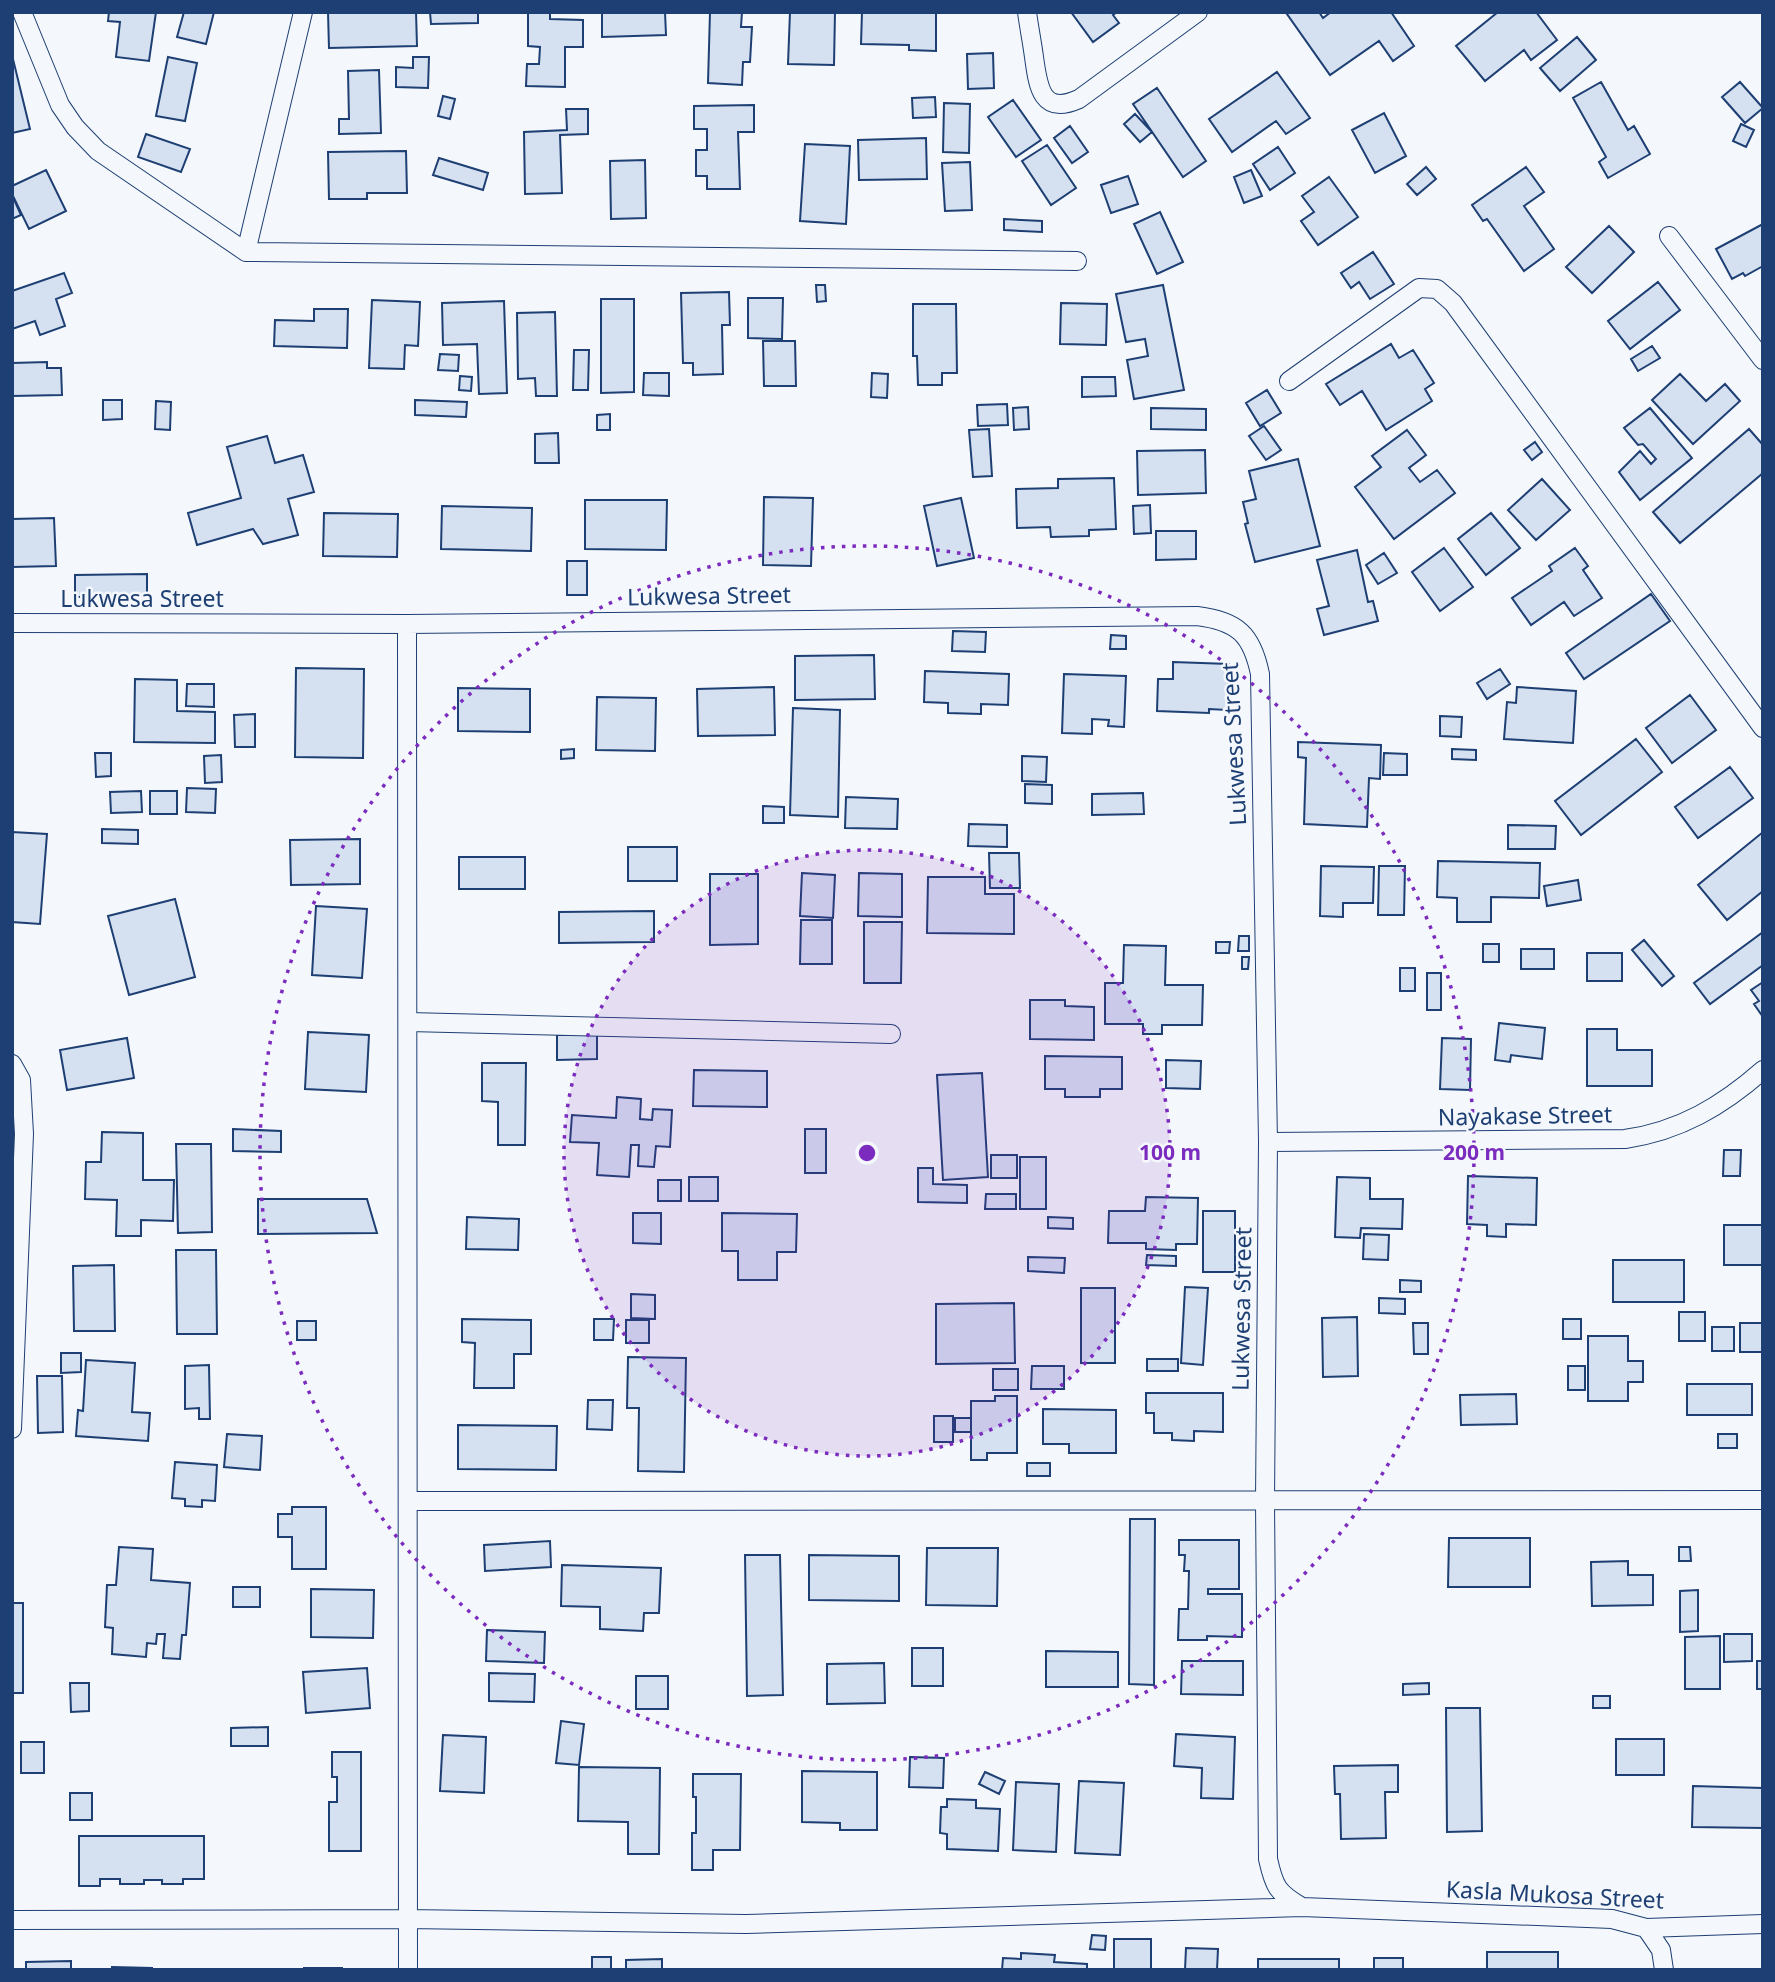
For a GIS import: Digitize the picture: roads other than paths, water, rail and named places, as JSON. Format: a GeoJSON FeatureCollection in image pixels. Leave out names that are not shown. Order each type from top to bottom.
{"type":"FeatureCollection","features":[{"type":"Feature","properties":{"kind":"street"},"geometry":{"type":"LineString","coordinates":[[22,12],[60,105],[75,127],[98,151],[246,252],[1077,261]]}},
{"type":"Feature","properties":{"kind":"street"},"geometry":{"type":"LineString","coordinates":[[246,252],[303,12]]}},
{"type":"Feature","properties":{"kind":"street"},"geometry":{"type":"LineString","coordinates":[[1027,12],[1038,87],[1045,99],[1058,105],[1079,99],[1198,12]]}},
{"type":"Feature","properties":{"kind":"street"},"geometry":{"type":"LineString","coordinates":[[1669,236],[1763,360]]}},
{"type":"Feature","properties":{"kind":"street"},"geometry":{"type":"LineString","coordinates":[[1289,381],[1419,288],[1437,289],[1461,314],[1763,728]]}},
{"type":"Feature","properties":{"kind":"street","name":"Lukwesa Street"},"geometry":{"type":"LineString","coordinates":[[12,623],[407,624],[1197,616],[1217,619],[1242,633],[1255,650],[1260,674],[1268,1142],[1265,1501],[1268,1859],[1273,1883],[1283,1897],[1302,1908]]}},
{"type":"Feature","properties":{"kind":"street"},"geometry":{"type":"LineString","coordinates":[[407,624],[408,1970]]}},
{"type":"Feature","properties":{"kind":"street"},"geometry":{"type":"LineString","coordinates":[[409,1022],[891,1034]]}},
{"type":"Feature","properties":{"kind":"street"},"geometry":{"type":"LineString","coordinates":[[12,1064],[20,1080],[24,1134],[12,1429]]}},
{"type":"Feature","properties":{"kind":"street","name":"Nayakase Street"},"geometry":{"type":"LineString","coordinates":[[1268,1142],[1625,1139],[1651,1135],[1698,1118],[1725,1101],[1763,1070]]}},
{"type":"Feature","properties":{"kind":"street"},"geometry":{"type":"LineString","coordinates":[[409,1501],[1763,1500]]}},
{"type":"Feature","properties":{"kind":"street","name":"Kasla Mukosa Street"},"geometry":{"type":"LineString","coordinates":[[12,1920],[408,1919],[746,1924],[1302,1908],[1612,1919],[1646,1928],[1763,1924]]}},
{"type":"Feature","properties":{"kind":"street"},"geometry":{"type":"LineString","coordinates":[[1646,1928],[1661,1950],[1664,1970]]}}]}
